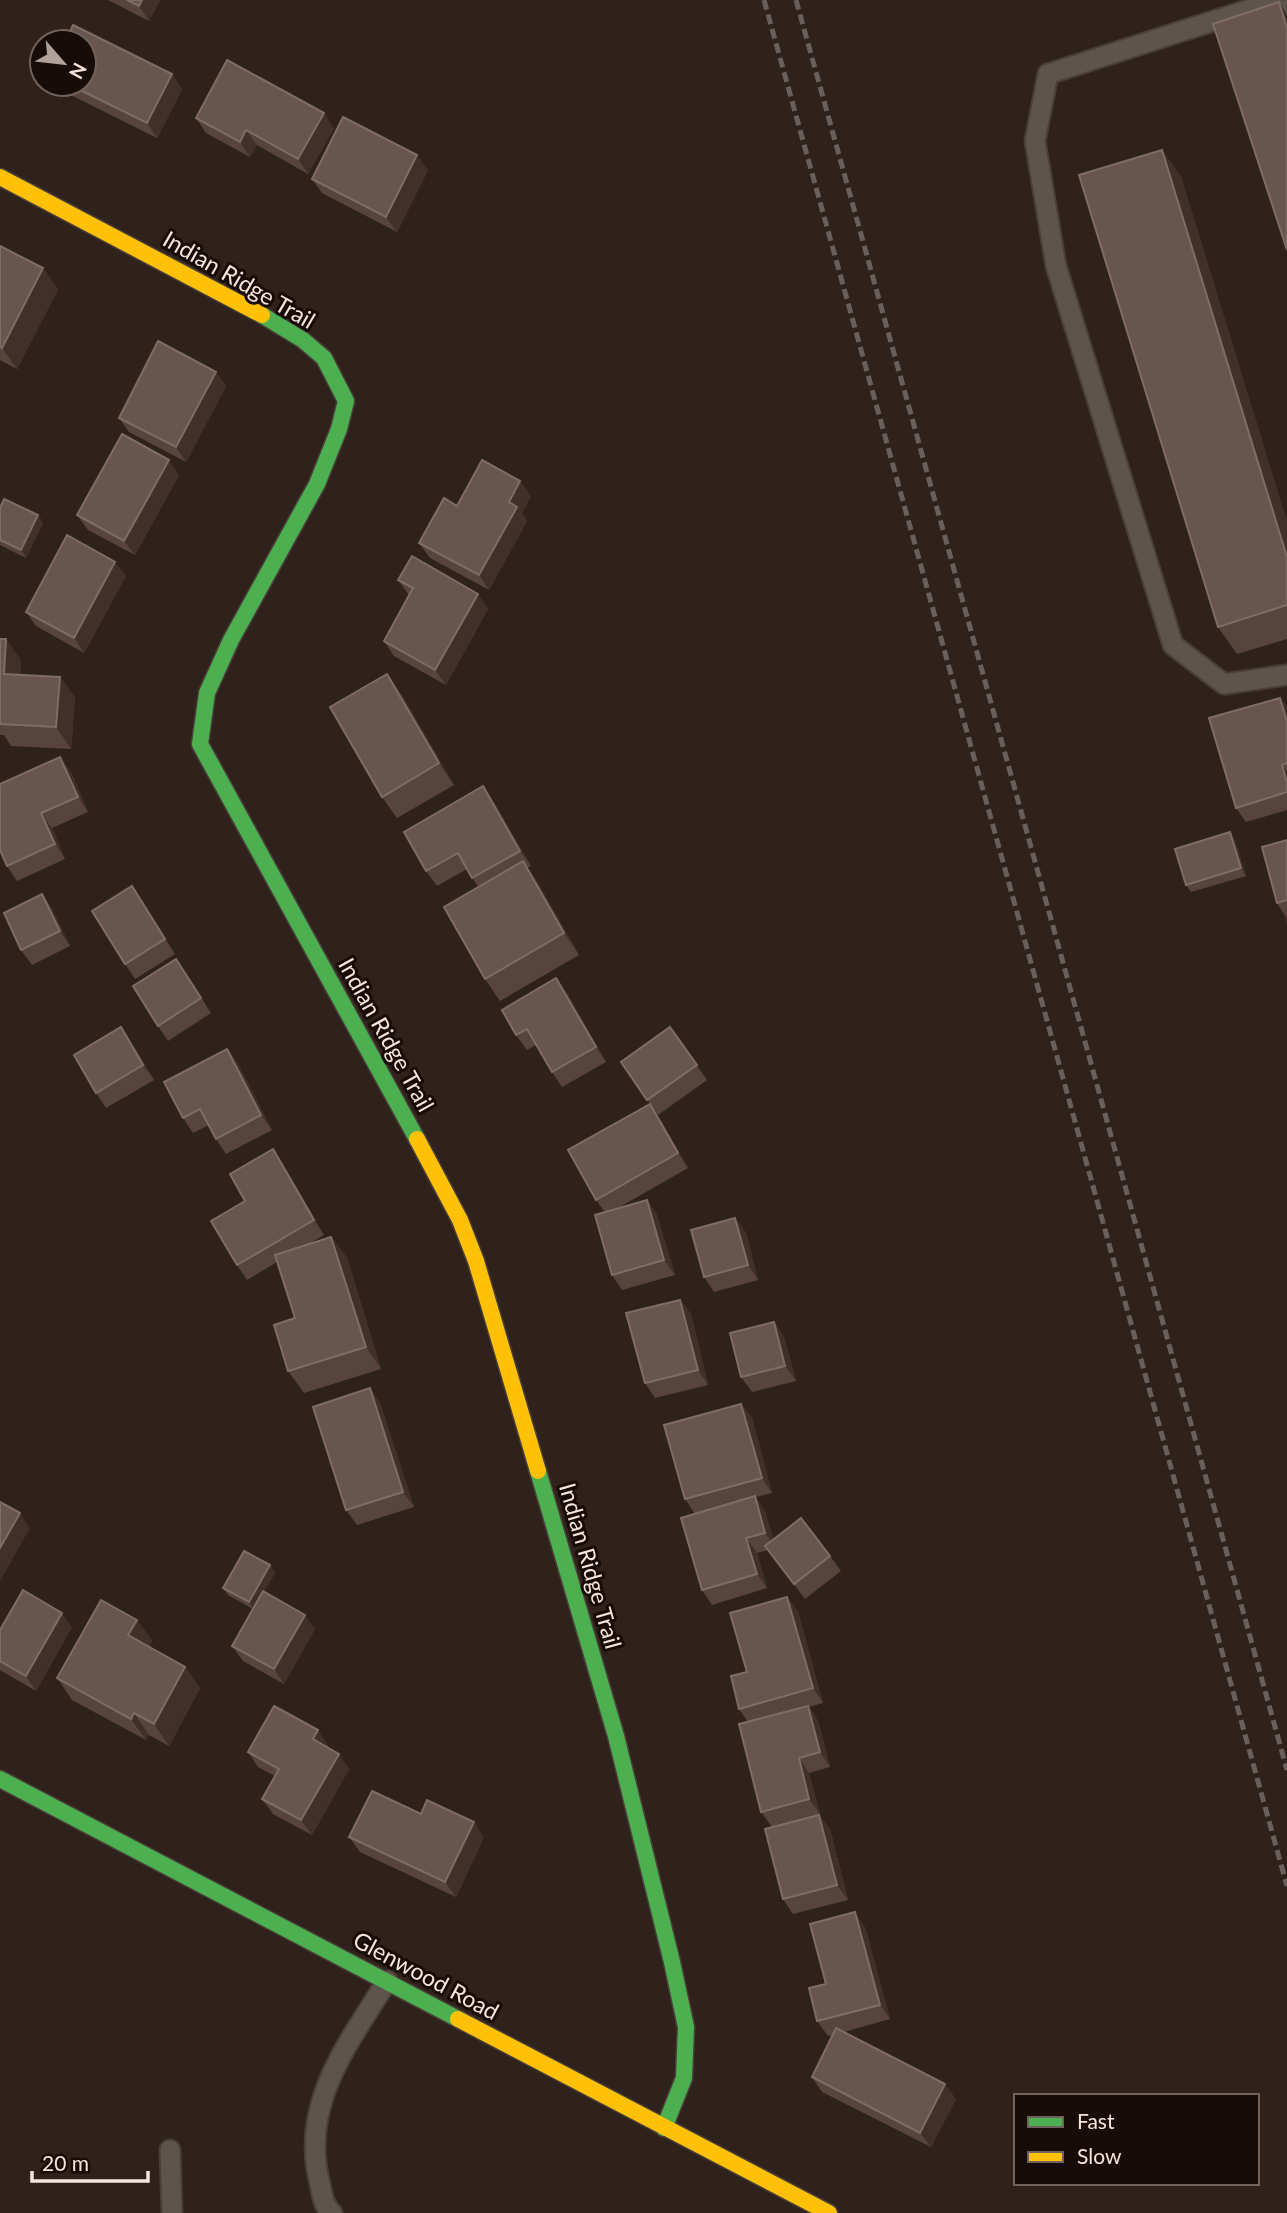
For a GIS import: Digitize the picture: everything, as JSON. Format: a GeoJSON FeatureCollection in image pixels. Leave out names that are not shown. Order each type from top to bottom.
{"type":"FeatureCollection","features":[{"type":"Feature","properties":{"kind":"street","name":"Indian Ridge Trail"},"geometry":{"type":"LineString","coordinates":[[0,177],[254,310],[303,340],[324,358],[346,401],[339,429],[317,484],[231,640],[207,694],[200,744],[404,1114],[460,1220],[476,1261],[616,1736],[672,1962],[686,2027],[684,2078],[664,2128]]}},
{"type":"Feature","properties":{"kind":"street","name":"Glenwood Road"},"geometry":{"type":"LineString","coordinates":[[0,1779],[829,2213]]}},
{"type":"Feature","properties":{"kind":"lane"},"geometry":{"type":"LineString","coordinates":[[1287,10],[1254,8],[1048,74],[1035,141],[1056,266],[1172,645],[1224,684],[1287,675]]}},
{"type":"Feature","properties":{"kind":"lane"},"geometry":{"type":"LineString","coordinates":[[332,2213],[326,2208],[315,2166],[315,2129],[320,2101],[335,2066],[387,1981]]}},
{"type":"Feature","properties":{"kind":"lane"},"geometry":{"type":"LineString","coordinates":[[170,2150],[172,2213]]}},
{"type":"Feature","properties":{"kind":"building"},"geometry":{"type":"Polygon","coordinates":[[[127,0],[142,0],[139,6],[127,0]]]}},
{"type":"Feature","properties":{"kind":"building"},"geometry":{"type":"Polygon","coordinates":[[[1279,2],[1287,28],[1287,250],[1213,24],[1279,2]]]}},
{"type":"Feature","properties":{"kind":"building"},"geometry":{"type":"Polygon","coordinates":[[[98,37],[172,74],[147,123],[96,98],[98,37]]]}},
{"type":"Feature","properties":{"kind":"building"},"geometry":{"type":"Polygon","coordinates":[[[227,60],[324,113],[298,159],[246,130],[240,142],[196,118],[227,60]]]}},
{"type":"Feature","properties":{"kind":"building"},"geometry":{"type":"Polygon","coordinates":[[[343,117],[417,155],[386,217],[312,179],[343,117]]]}},
{"type":"Feature","properties":{"kind":"building"},"geometry":{"type":"Polygon","coordinates":[[[1162,150],[1287,557],[1287,605],[1218,627],[1079,175],[1162,150]]]}},
{"type":"Feature","properties":{"kind":"building"},"geometry":{"type":"Polygon","coordinates":[[[0,246],[43,268],[2,348],[0,346],[0,246]]]}},
{"type":"Feature","properties":{"kind":"building"},"geometry":{"type":"Polygon","coordinates":[[[158,341],[216,372],[176,447],[119,418],[158,341]]]}},
{"type":"Feature","properties":{"kind":"building"},"geometry":{"type":"Polygon","coordinates":[[[122,434],[169,460],[124,541],[77,515],[122,434]]]}},
{"type":"Feature","properties":{"kind":"building"},"geometry":{"type":"Polygon","coordinates":[[[482,460],[520,481],[509,502],[517,507],[479,575],[419,543],[444,498],[457,506],[482,460]]]}},
{"type":"Feature","properties":{"kind":"building"},"geometry":{"type":"Polygon","coordinates":[[[4,499],[38,515],[21,550],[0,540],[0,508],[4,499]]]}},
{"type":"Feature","properties":{"kind":"building"},"geometry":{"type":"Polygon","coordinates":[[[67,535],[115,562],[74,638],[26,612],[67,535]]]}},
{"type":"Feature","properties":{"kind":"building"},"geometry":{"type":"Polygon","coordinates":[[[412,556],[478,594],[435,670],[384,641],[413,588],[398,580],[412,556]]]}},
{"type":"Feature","properties":{"kind":"building"},"geometry":{"type":"Polygon","coordinates":[[[0,639],[6,639],[4,674],[60,677],[56,727],[0,724],[0,639]]]}},
{"type":"Feature","properties":{"kind":"building"},"geometry":{"type":"Polygon","coordinates":[[[387,674],[439,763],[382,797],[330,707],[387,674]]]}},
{"type":"Feature","properties":{"kind":"building"},"geometry":{"type":"Polygon","coordinates":[[[1280,698],[1287,722],[1287,763],[1282,765],[1287,792],[1236,808],[1209,718],[1280,698]]]}},
{"type":"Feature","properties":{"kind":"building"},"geometry":{"type":"Polygon","coordinates":[[[60,757],[78,797],[41,813],[55,844],[7,866],[0,850],[0,784],[60,757]]]}},
{"type":"Feature","properties":{"kind":"building"},"geometry":{"type":"Polygon","coordinates":[[[483,786],[520,851],[472,878],[458,853],[426,871],[404,832],[483,786]]]}},
{"type":"Feature","properties":{"kind":"building"},"geometry":{"type":"Polygon","coordinates":[[[1230,832],[1241,868],[1186,885],[1175,849],[1230,832]]]}},
{"type":"Feature","properties":{"kind":"building"},"geometry":{"type":"Polygon","coordinates":[[[1287,840],[1287,900],[1277,903],[1262,847],[1287,840]]]}},
{"type":"Feature","properties":{"kind":"building"},"geometry":{"type":"Polygon","coordinates":[[[523,861],[564,933],[485,979],[444,907],[523,861]]]}},
{"type":"Feature","properties":{"kind":"building"},"geometry":{"type":"Polygon","coordinates":[[[132,886],[165,939],[125,964],[92,911],[132,886]]]}},
{"type":"Feature","properties":{"kind":"building"},"geometry":{"type":"Polygon","coordinates":[[[42,894],[60,931],[21,950],[4,913],[42,894]]]}},
{"type":"Feature","properties":{"kind":"building"},"geometry":{"type":"Polygon","coordinates":[[[176,959],[201,998],[158,1026],[133,986],[176,959]]]}},
{"type":"Feature","properties":{"kind":"building"},"geometry":{"type":"Polygon","coordinates":[[[556,978],[596,1047],[552,1072],[527,1029],[516,1035],[502,1010],[556,978]]]}},
{"type":"Feature","properties":{"kind":"building"},"geometry":{"type":"Polygon","coordinates":[[[121,1027],[143,1065],[96,1093],[74,1055],[121,1027]]]}},
{"type":"Feature","properties":{"kind":"building"},"geometry":{"type":"Polygon","coordinates":[[[670,1027],[697,1065],[647,1100],[621,1062],[670,1027]]]}},
{"type":"Feature","properties":{"kind":"building"},"geometry":{"type":"Polygon","coordinates":[[[227,1049],[261,1115],[216,1139],[200,1109],[183,1118],[164,1082],[227,1049]]]}},
{"type":"Feature","properties":{"kind":"building"},"geometry":{"type":"Polygon","coordinates":[[[650,1104],[678,1153],[596,1200],[568,1150],[650,1104]]]}},
{"type":"Feature","properties":{"kind":"building"},"geometry":{"type":"Polygon","coordinates":[[[273,1149],[314,1220],[237,1265],[211,1221],[245,1201],[230,1174],[273,1149]]]}},
{"type":"Feature","properties":{"kind":"building"},"geometry":{"type":"Polygon","coordinates":[[[647,1200],[664,1260],[612,1275],[595,1215],[647,1200]]]}},
{"type":"Feature","properties":{"kind":"building"},"geometry":{"type":"Polygon","coordinates":[[[735,1218],[748,1265],[704,1277],[691,1230],[735,1218]]]}},
{"type":"Feature","properties":{"kind":"building"},"geometry":{"type":"Polygon","coordinates":[[[331,1237],[366,1347],[288,1371],[274,1325],[295,1318],[275,1255],[331,1237]]]}},
{"type":"Feature","properties":{"kind":"building"},"geometry":{"type":"Polygon","coordinates":[[[680,1300],[698,1370],[645,1383],[626,1313],[680,1300]]]}},
{"type":"Feature","properties":{"kind":"building"},"geometry":{"type":"Polygon","coordinates":[[[774,1322],[785,1366],[741,1377],[730,1333],[774,1322]]]}},
{"type":"Feature","properties":{"kind":"building"},"geometry":{"type":"Polygon","coordinates":[[[370,1388],[403,1492],[346,1510],[313,1407],[370,1388]]]}},
{"type":"Feature","properties":{"kind":"building"},"geometry":{"type":"Polygon","coordinates":[[[741,1404],[762,1478],[685,1499],[664,1425],[741,1404]]]}},
{"type":"Feature","properties":{"kind":"building"},"geometry":{"type":"Polygon","coordinates":[[[755,1496],[765,1533],[746,1538],[757,1574],[702,1590],[681,1518],[755,1496]]]}},
{"type":"Feature","properties":{"kind":"building"},"geometry":{"type":"Polygon","coordinates":[[[0,1502],[20,1513],[0,1548],[0,1502]]]}},
{"type":"Feature","properties":{"kind":"building"},"geometry":{"type":"Polygon","coordinates":[[[801,1518],[830,1556],[794,1584],[765,1546],[801,1518]]]}},
{"type":"Feature","properties":{"kind":"building"},"geometry":{"type":"Polygon","coordinates":[[[244,1551],[270,1565],[249,1602],[223,1588],[244,1551]]]}},
{"type":"Feature","properties":{"kind":"building"},"geometry":{"type":"Polygon","coordinates":[[[23,1590],[62,1613],[26,1676],[0,1661],[0,1630],[23,1590]]]}},
{"type":"Feature","properties":{"kind":"building"},"geometry":{"type":"Polygon","coordinates":[[[263,1591],[305,1615],[274,1669],[232,1646],[263,1591]]]}},
{"type":"Feature","properties":{"kind":"building"},"geometry":{"type":"Polygon","coordinates":[[[787,1597],[813,1688],[739,1709],[731,1676],[747,1672],[730,1613],[787,1597]]]}},
{"type":"Feature","properties":{"kind":"building"},"geometry":{"type":"Polygon","coordinates":[[[101,1600],[137,1620],[128,1635],[185,1667],[154,1724],[134,1713],[131,1719],[57,1678],[101,1600]]]}},
{"type":"Feature","properties":{"kind":"building"},"geometry":{"type":"Polygon","coordinates":[[[274,1706],[318,1730],[313,1739],[339,1754],[301,1820],[262,1799],[279,1769],[248,1752],[274,1706]]]}},
{"type":"Feature","properties":{"kind":"building"},"geometry":{"type":"Polygon","coordinates":[[[808,1706],[820,1752],[799,1758],[809,1799],[761,1812],[739,1724],[808,1706]]]}},
{"type":"Feature","properties":{"kind":"building"},"geometry":{"type":"Polygon","coordinates":[[[372,1791],[421,1814],[427,1800],[474,1822],[445,1882],[349,1837],[372,1791]]]}},
{"type":"Feature","properties":{"kind":"building"},"geometry":{"type":"Polygon","coordinates":[[[819,1815],[837,1885],[783,1899],[765,1829],[819,1815]]]}},
{"type":"Feature","properties":{"kind":"building"},"geometry":{"type":"Polygon","coordinates":[[[855,1912],[880,2005],[817,2021],[809,1988],[826,1984],[810,1924],[855,1912]]]}},
{"type":"Feature","properties":{"kind":"building"},"geometry":{"type":"Polygon","coordinates":[[[836,2028],[945,2084],[920,2133],[812,2077],[836,2028]]]}},
{"type":"Feature","properties":{"kind":"railway"},"geometry":{"type":"LineString","coordinates":[[764,0],[1287,1886]]}},
{"type":"Feature","properties":{"kind":"railway"},"geometry":{"type":"LineString","coordinates":[[796,0],[1287,1770]]}},
{"type":"Feature","properties":{"kind":"traffic: fast"},"geometry":{"type":"LineString","coordinates":[[262,315],[303,340],[324,358],[346,401],[339,429],[317,484],[231,640],[207,693],[200,744],[417,1139]]}},
{"type":"Feature","properties":{"kind":"traffic: fast"},"geometry":{"type":"LineString","coordinates":[[538,1471],[616,1736],[686,2027],[684,2078],[664,2128]]}},
{"type":"Feature","properties":{"kind":"traffic: fast"},"geometry":{"type":"LineString","coordinates":[[0,1779],[458,2019]]}},
{"type":"Feature","properties":{"kind":"traffic: slow"},"geometry":{"type":"LineString","coordinates":[[0,177],[262,315]]}},
{"type":"Feature","properties":{"kind":"traffic: slow"},"geometry":{"type":"LineString","coordinates":[[417,1139],[460,1220],[476,1261],[538,1471]]}},
{"type":"Feature","properties":{"kind":"traffic: slow"},"geometry":{"type":"LineString","coordinates":[[458,2019],[829,2213]]}}]}
